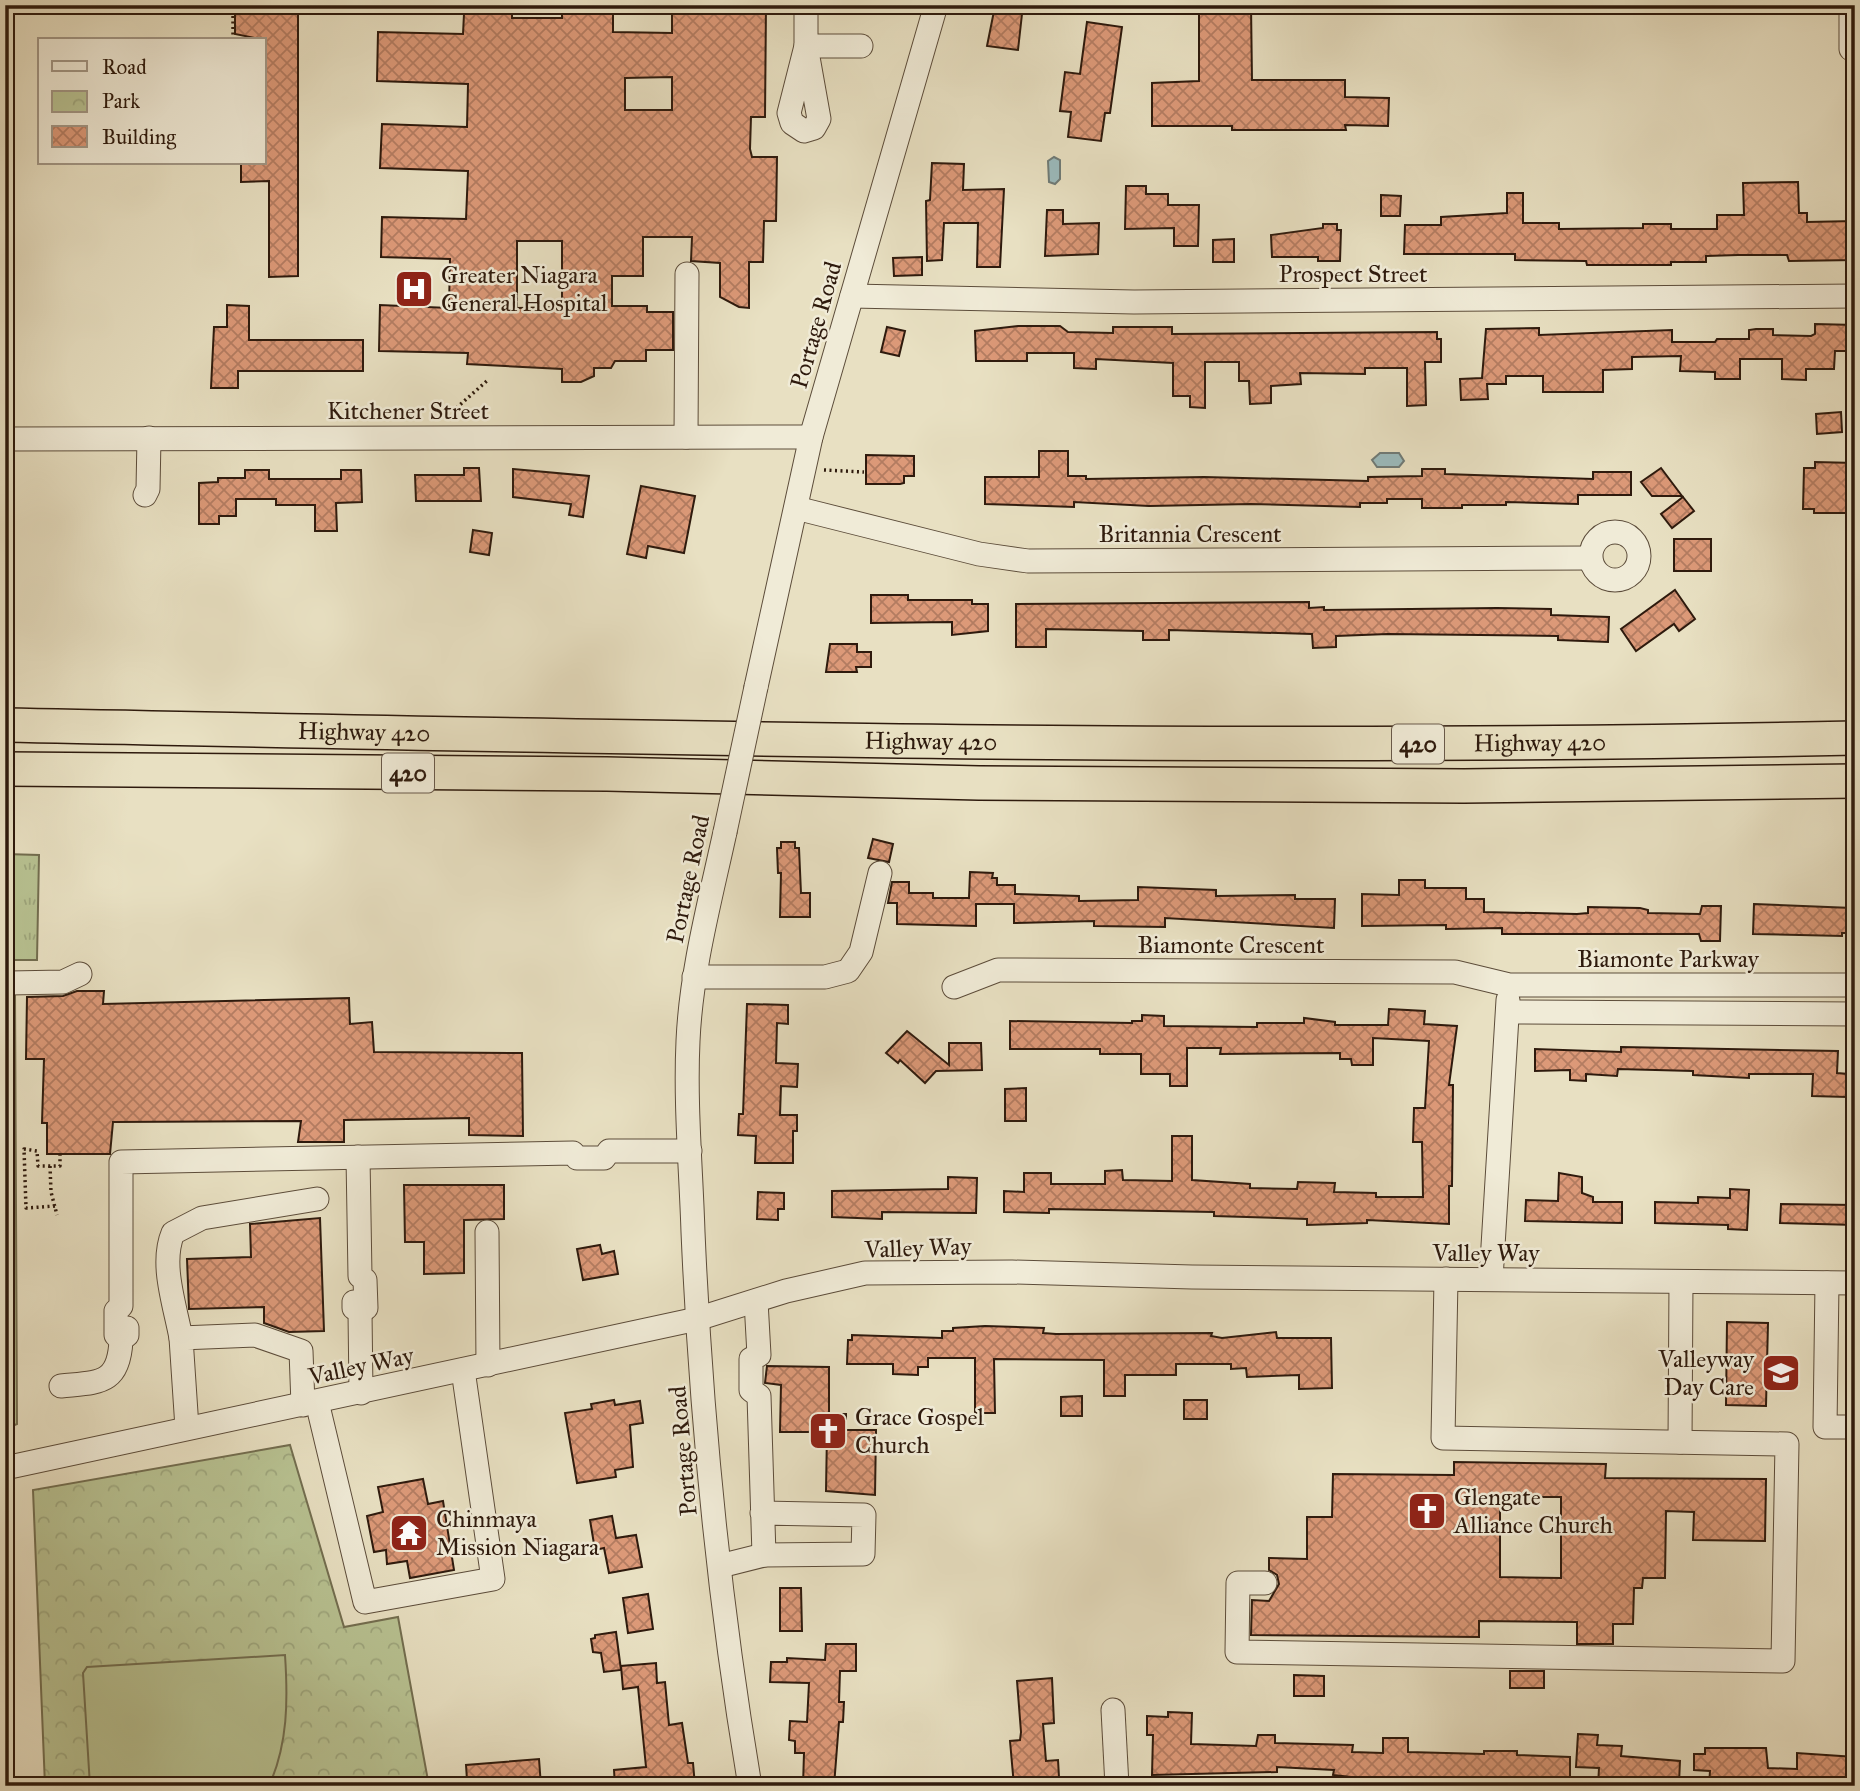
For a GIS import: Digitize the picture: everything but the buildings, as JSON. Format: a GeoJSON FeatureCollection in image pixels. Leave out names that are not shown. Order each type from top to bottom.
{"type":"FeatureCollection","features":[{"type":"Feature","properties":{"kind":"highway","name":"Highway 420"},"geometry":{"type":"LineString","coordinates":[[5,725],[981,744],[1585,744],[1855,738]]}},
{"type":"Feature","properties":{"kind":"highway","name":"Highway 420"},"geometry":{"type":"LineString","coordinates":[[5,769],[1450,786],[1855,781]]}},
{"type":"Feature","properties":{"kind":"street"},"geometry":{"type":"LineString","coordinates":[[806,5],[806,46],[861,46]]}},
{"type":"Feature","properties":{"kind":"street","name":"Portage Road"},"geometry":{"type":"LineString","coordinates":[[750,1786],[729,1664],[697,1319],[688,1041],[694,977],[811,438],[936,5]]}},
{"type":"Feature","properties":{"kind":"street"},"geometry":{"type":"LineString","coordinates":[[1851,5],[1851,49]]}},
{"type":"Feature","properties":{"kind":"street"},"geometry":{"type":"LineString","coordinates":[[686,437],[687,274]]}},
{"type":"Feature","properties":{"kind":"street","name":"Prospect Street"},"geometry":{"type":"LineString","coordinates":[[852,296],[1148,302],[1855,296]]}},
{"type":"Feature","properties":{"kind":"street"},"geometry":{"type":"LineString","coordinates":[[140,495],[148,489],[143,438]]}},
{"type":"Feature","properties":{"kind":"street","name":"Kitchener Street"},"geometry":{"type":"LineString","coordinates":[[5,439],[811,438]]}},
{"type":"Feature","properties":{"kind":"street","name":"Britannia Crescent"},"geometry":{"type":"LineString","coordinates":[[796,508],[979,554],[1028,561],[1590,558]]}},
{"type":"Feature","properties":{"kind":"street"},"geometry":{"type":"LineString","coordinates":[[5,775],[79,770]]}},
{"type":"Feature","properties":{"kind":"street"},"geometry":{"type":"LineString","coordinates":[[694,977],[825,977],[848,971],[861,952],[880,873]]}},
{"type":"Feature","properties":{"kind":"street","name":"Biamonte Crescent"},"geometry":{"type":"LineString","coordinates":[[954,987],[998,970],[1455,972],[1509,985]]}},
{"type":"Feature","properties":{"kind":"street"},"geometry":{"type":"LineString","coordinates":[[5,978],[9,973],[63,972],[76,976]]}},
{"type":"Feature","properties":{"kind":"street"},"geometry":{"type":"LineString","coordinates":[[1491,1279],[1509,985]]}},
{"type":"Feature","properties":{"kind":"street","name":"Biamonte Parkway"},"geometry":{"type":"LineString","coordinates":[[1509,985],[1855,985]]}},
{"type":"Feature","properties":{"kind":"street"},"geometry":{"type":"LineString","coordinates":[[1508,1012],[1855,1014]]}},
{"type":"Feature","properties":{"kind":"street"},"geometry":{"type":"LineString","coordinates":[[61,1386],[103,1381],[113,1373],[120,1360],[121,1340],[127,1335],[127,1311],[121,1306],[121,1163],[573,1153],[577,1158],[604,1158],[609,1151],[690,1151]]}},
{"type":"Feature","properties":{"kind":"street"},"geometry":{"type":"LineString","coordinates":[[358,1157],[359,1276],[354,1280],[354,1308],[360,1312],[362,1393]]}},
{"type":"Feature","properties":{"kind":"street"},"geometry":{"type":"LineString","coordinates":[[187,1429],[181,1338],[168,1264],[168,1245],[173,1233],[202,1218],[317,1199]]}},
{"type":"Feature","properties":{"kind":"street"},"geometry":{"type":"LineString","coordinates":[[487,1232],[488,1365]]}},
{"type":"Feature","properties":{"kind":"street","name":"Valley Way"},"geometry":{"type":"LineString","coordinates":[[5,1468],[697,1319],[786,1291],[865,1273],[1012,1272],[1855,1283]]}},
{"type":"Feature","properties":{"kind":"street"},"geometry":{"type":"LineString","coordinates":[[1265,1583],[1238,1583],[1237,1652],[1783,1661],[1787,1444],[1443,1438],[1446,1279]]}},
{"type":"Feature","properties":{"kind":"street"},"geometry":{"type":"LineString","coordinates":[[1680,1442],[1681,1282]]}},
{"type":"Feature","properties":{"kind":"street"},"geometry":{"type":"LineString","coordinates":[[1826,1283],[1825,1427],[1855,1427]]}},
{"type":"Feature","properties":{"kind":"street"},"geometry":{"type":"LineString","coordinates":[[756,1301],[764,1555]]}},
{"type":"Feature","properties":{"kind":"street"},"geometry":{"type":"LineString","coordinates":[[181,1338],[255,1335],[301,1351],[310,1404],[365,1602],[493,1579],[463,1370]]}},
{"type":"Feature","properties":{"kind":"street"},"geometry":{"type":"LineString","coordinates":[[720,1566],[764,1555],[863,1554],[864,1515],[762,1513]]}},
{"type":"Feature","properties":{"kind":"street"},"geometry":{"type":"LineString","coordinates":[[1113,1710],[1117,1786]]}},
{"type":"Feature","properties":{"kind":"path"},"geometry":{"type":"LineString","coordinates":[[233,5],[233,38]]}},
{"type":"Feature","properties":{"kind":"path"},"geometry":{"type":"LineString","coordinates":[[429,438],[453,408],[489,379]]}},
{"type":"Feature","properties":{"kind":"path"},"geometry":{"type":"LineString","coordinates":[[804,469],[864,472]]}},
{"type":"Feature","properties":{"kind":"path"},"geometry":{"type":"LineString","coordinates":[[55,1206],[26,1208],[24,1149],[37,1151],[38,1166],[60,1166],[60,1154]]}},
{"type":"Feature","properties":{"kind":"path"},"geometry":{"type":"LineString","coordinates":[[50,1166],[51,1192],[57,1215]]}},
{"type":"Feature","properties":{"kind":"green space"},"geometry":{"type":"Polygon","coordinates":[[[5,854],[39,855],[37,960],[5,960],[5,854]]]}},
{"type":"Feature","properties":{"kind":"green space"},"geometry":{"type":"Polygon","coordinates":[[[5,993],[15,993],[17,1424],[5,1429],[5,993]]]}},
{"type":"Feature","properties":{"kind":"green space"},"geometry":{"type":"Polygon","coordinates":[[[290,1445],[344,1627],[398,1617],[429,1786],[45,1786],[33,1490],[290,1445]]]}},
{"type":"Feature","properties":{"kind":"green space"},"geometry":{"type":"Polygon","coordinates":[[[285,1655],[285,1722],[280,1754],[269,1786],[90,1786],[83,1673],[87,1667],[285,1655]]]}},
{"type":"Feature","properties":{"kind":"water"},"geometry":{"type":"Polygon","coordinates":[[[1054,157],[1060,160],[1060,179],[1055,184],[1049,182],[1048,161],[1054,157]]]}},
{"type":"Feature","properties":{"kind":"water"},"geometry":{"type":"Polygon","coordinates":[[[1380,453],[1399,453],[1404,461],[1399,467],[1377,467],[1372,460],[1380,453]]]}},
{"type":"Feature","properties":{"kind":"place","name":"Greater Niagara General Hospital"},"geometry":{"type":"Point","coordinates":[414,289]}},
{"type":"Feature","properties":{"kind":"place","name":"Valleyway Day Care"},"geometry":{"type":"Point","coordinates":[1781,1373]}},
{"type":"Feature","properties":{"kind":"place","name":"Grace Gospel Church"},"geometry":{"type":"Point","coordinates":[828,1431]}},
{"type":"Feature","properties":{"kind":"place","name":"Glengate Alliance Church"},"geometry":{"type":"Point","coordinates":[1427,1511]}},
{"type":"Feature","properties":{"kind":"place","name":"Chinmaya Mission Niagara"},"geometry":{"type":"Point","coordinates":[409,1533]}}]}
